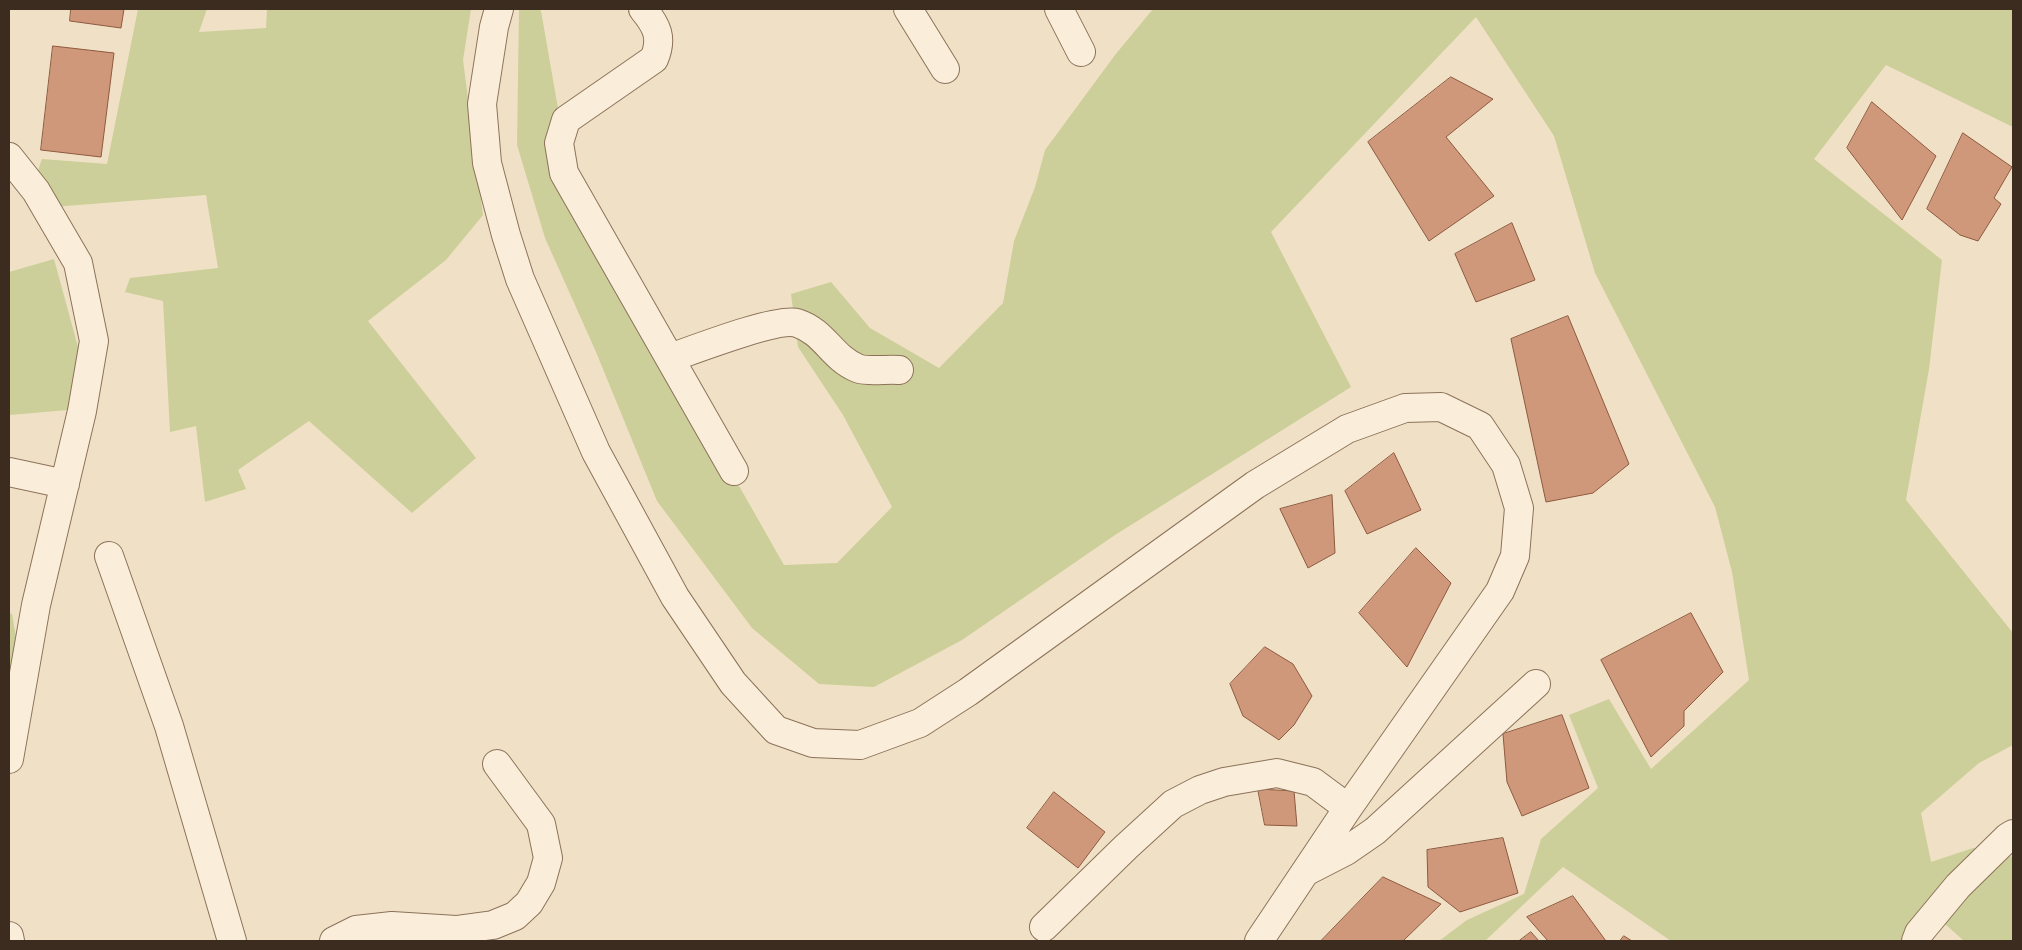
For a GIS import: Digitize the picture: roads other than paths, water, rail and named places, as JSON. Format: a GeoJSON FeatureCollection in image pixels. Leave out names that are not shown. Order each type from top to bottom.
{"type":"FeatureCollection","features":[{"type":"Feature","properties":{"kind":"street"},"geometry":{"type":"LineString","coordinates":[[499,9],[494,27],[482,104],[487,163],[520,279],[596,452],[675,596],[733,683],[776,730],[813,743],[860,745],[920,723],[968,692],[1254,485],[1347,429],[1405,408],[1440,407],[1480,426],[1506,465],[1519,508],[1515,556],[1500,592],[1348,808],[1259,941]]}},
{"type":"Feature","properties":{"kind":"street"},"geometry":{"type":"LineString","coordinates":[[643,9],[654,22],[659,45],[654,58],[566,120],[559,143],[564,173],[734,471]]}},
{"type":"Feature","properties":{"kind":"street"},"geometry":{"type":"LineString","coordinates":[[908,9],[945,69]]}},
{"type":"Feature","properties":{"kind":"street"},"geometry":{"type":"LineString","coordinates":[[1059,9],[1081,52]]}},
{"type":"Feature","properties":{"kind":"street"},"geometry":{"type":"LineString","coordinates":[[9,157],[36,191],[78,263],[94,341],[82,411],[36,605],[9,759]]}},
{"type":"Feature","properties":{"kind":"street"},"geometry":{"type":"LineString","coordinates":[[670,358],[742,333],[796,322],[819,334],[837,356],[859,369],[899,370]]}},
{"type":"Feature","properties":{"kind":"street"},"geometry":{"type":"LineString","coordinates":[[9,472],[65,484]]}},
{"type":"Feature","properties":{"kind":"street"},"geometry":{"type":"LineString","coordinates":[[109,556],[169,726],[232,941]]}},
{"type":"Feature","properties":{"kind":"street"},"geometry":{"type":"LineString","coordinates":[[1307,870],[1346,851],[1375,831],[1536,684]]}},
{"type":"Feature","properties":{"kind":"street"},"geometry":{"type":"LineString","coordinates":[[334,941],[356,930],[392,926],[456,930],[493,925],[515,916],[529,903],[541,883],[548,858],[541,824],[497,764]]}},
{"type":"Feature","properties":{"kind":"street"},"geometry":{"type":"LineString","coordinates":[[1044,927],[1173,804],[1200,790],[1224,782],[1277,773],[1313,782],[1348,808]]}},
{"type":"Feature","properties":{"kind":"street"},"geometry":{"type":"LineString","coordinates":[[1916,941],[1919,932],[1958,886],[2013,834]]}},
{"type":"Feature","properties":{"kind":"street"},"geometry":{"type":"LineString","coordinates":[[9,936],[10,941]]}}]}
